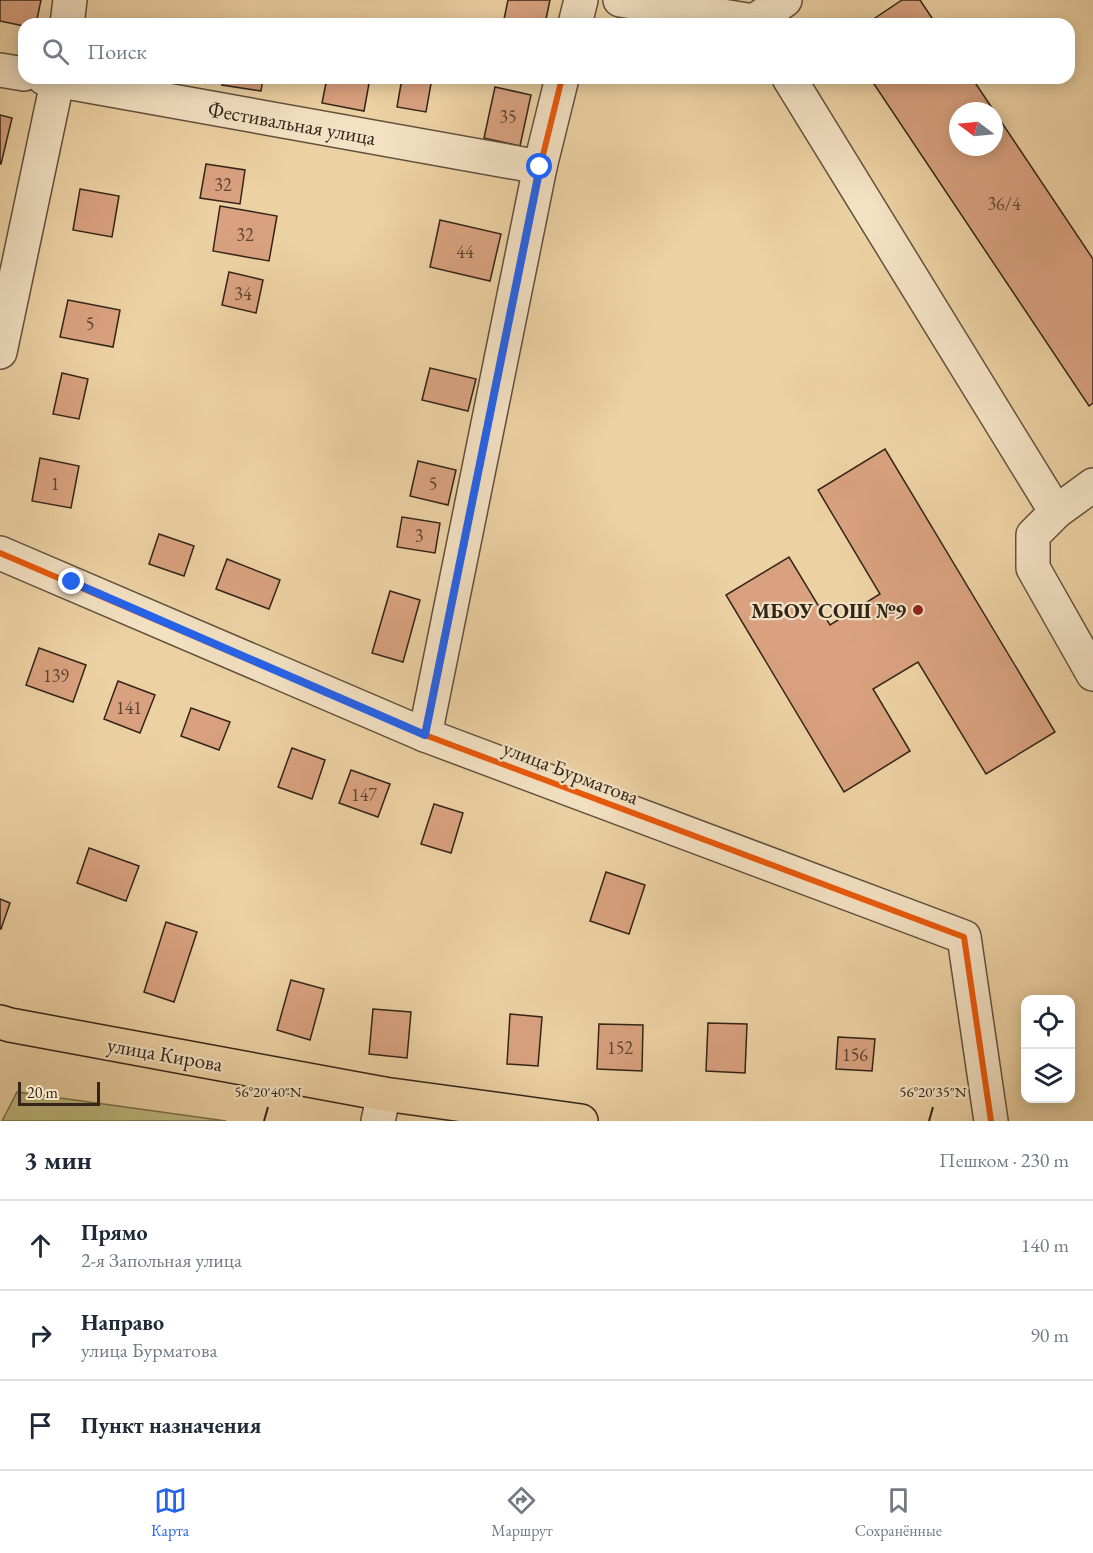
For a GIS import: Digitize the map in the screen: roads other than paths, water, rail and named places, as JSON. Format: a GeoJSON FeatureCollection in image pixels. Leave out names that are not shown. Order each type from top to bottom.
{"type":"FeatureCollection","features":[{"type":"Feature","properties":{"kind":"main road","name":"улица Кирова"},"geometry":{"type":"LineString","coordinates":[[3,1029],[381,1108],[580,1121]]}},
{"type":"Feature","properties":{"kind":"street"},"geometry":{"type":"LineString","coordinates":[[67,18],[70,0]]}},
{"type":"Feature","properties":{"kind":"street"},"geometry":{"type":"LineString","coordinates":[[576,18],[581,0]]}},
{"type":"Feature","properties":{"kind":"street"},"geometry":{"type":"LineString","coordinates":[[620,0],[730,18]]}},
{"type":"Feature","properties":{"kind":"street"},"geometry":{"type":"LineString","coordinates":[[760,18],[785,0]]}},
{"type":"Feature","properties":{"kind":"street"},"geometry":{"type":"LineString","coordinates":[[0,70],[18,73]]}},
{"type":"Feature","properties":{"kind":"street"},"geometry":{"type":"LineString","coordinates":[[0,352],[53,84]]}},
{"type":"Feature","properties":{"kind":"street","name":"Фестивальная улица"},"geometry":{"type":"LineString","coordinates":[[82,84],[540,167]]}},
{"type":"Feature","properties":{"kind":"street"},"geometry":{"type":"LineString","coordinates":[[425,735],[540,167],[561,84]]}},
{"type":"Feature","properties":{"kind":"street"},"geometry":{"type":"LineString","coordinates":[[793,84],[1056,512]]}},
{"type":"Feature","properties":{"kind":"street"},"geometry":{"type":"LineString","coordinates":[[1093,484],[1056,512],[1033,535],[1032,568],[1093,674]]}},
{"type":"Feature","properties":{"kind":"street","name":"улица Бурматова"},"geometry":{"type":"LineString","coordinates":[[0,553],[425,735],[964,937],[991,1121]]}},
{"type":"Feature","properties":{"kind":"place","name":"МБОУ СОШ №9"},"geometry":{"type":"Point","coordinates":[918,610]}}]}
